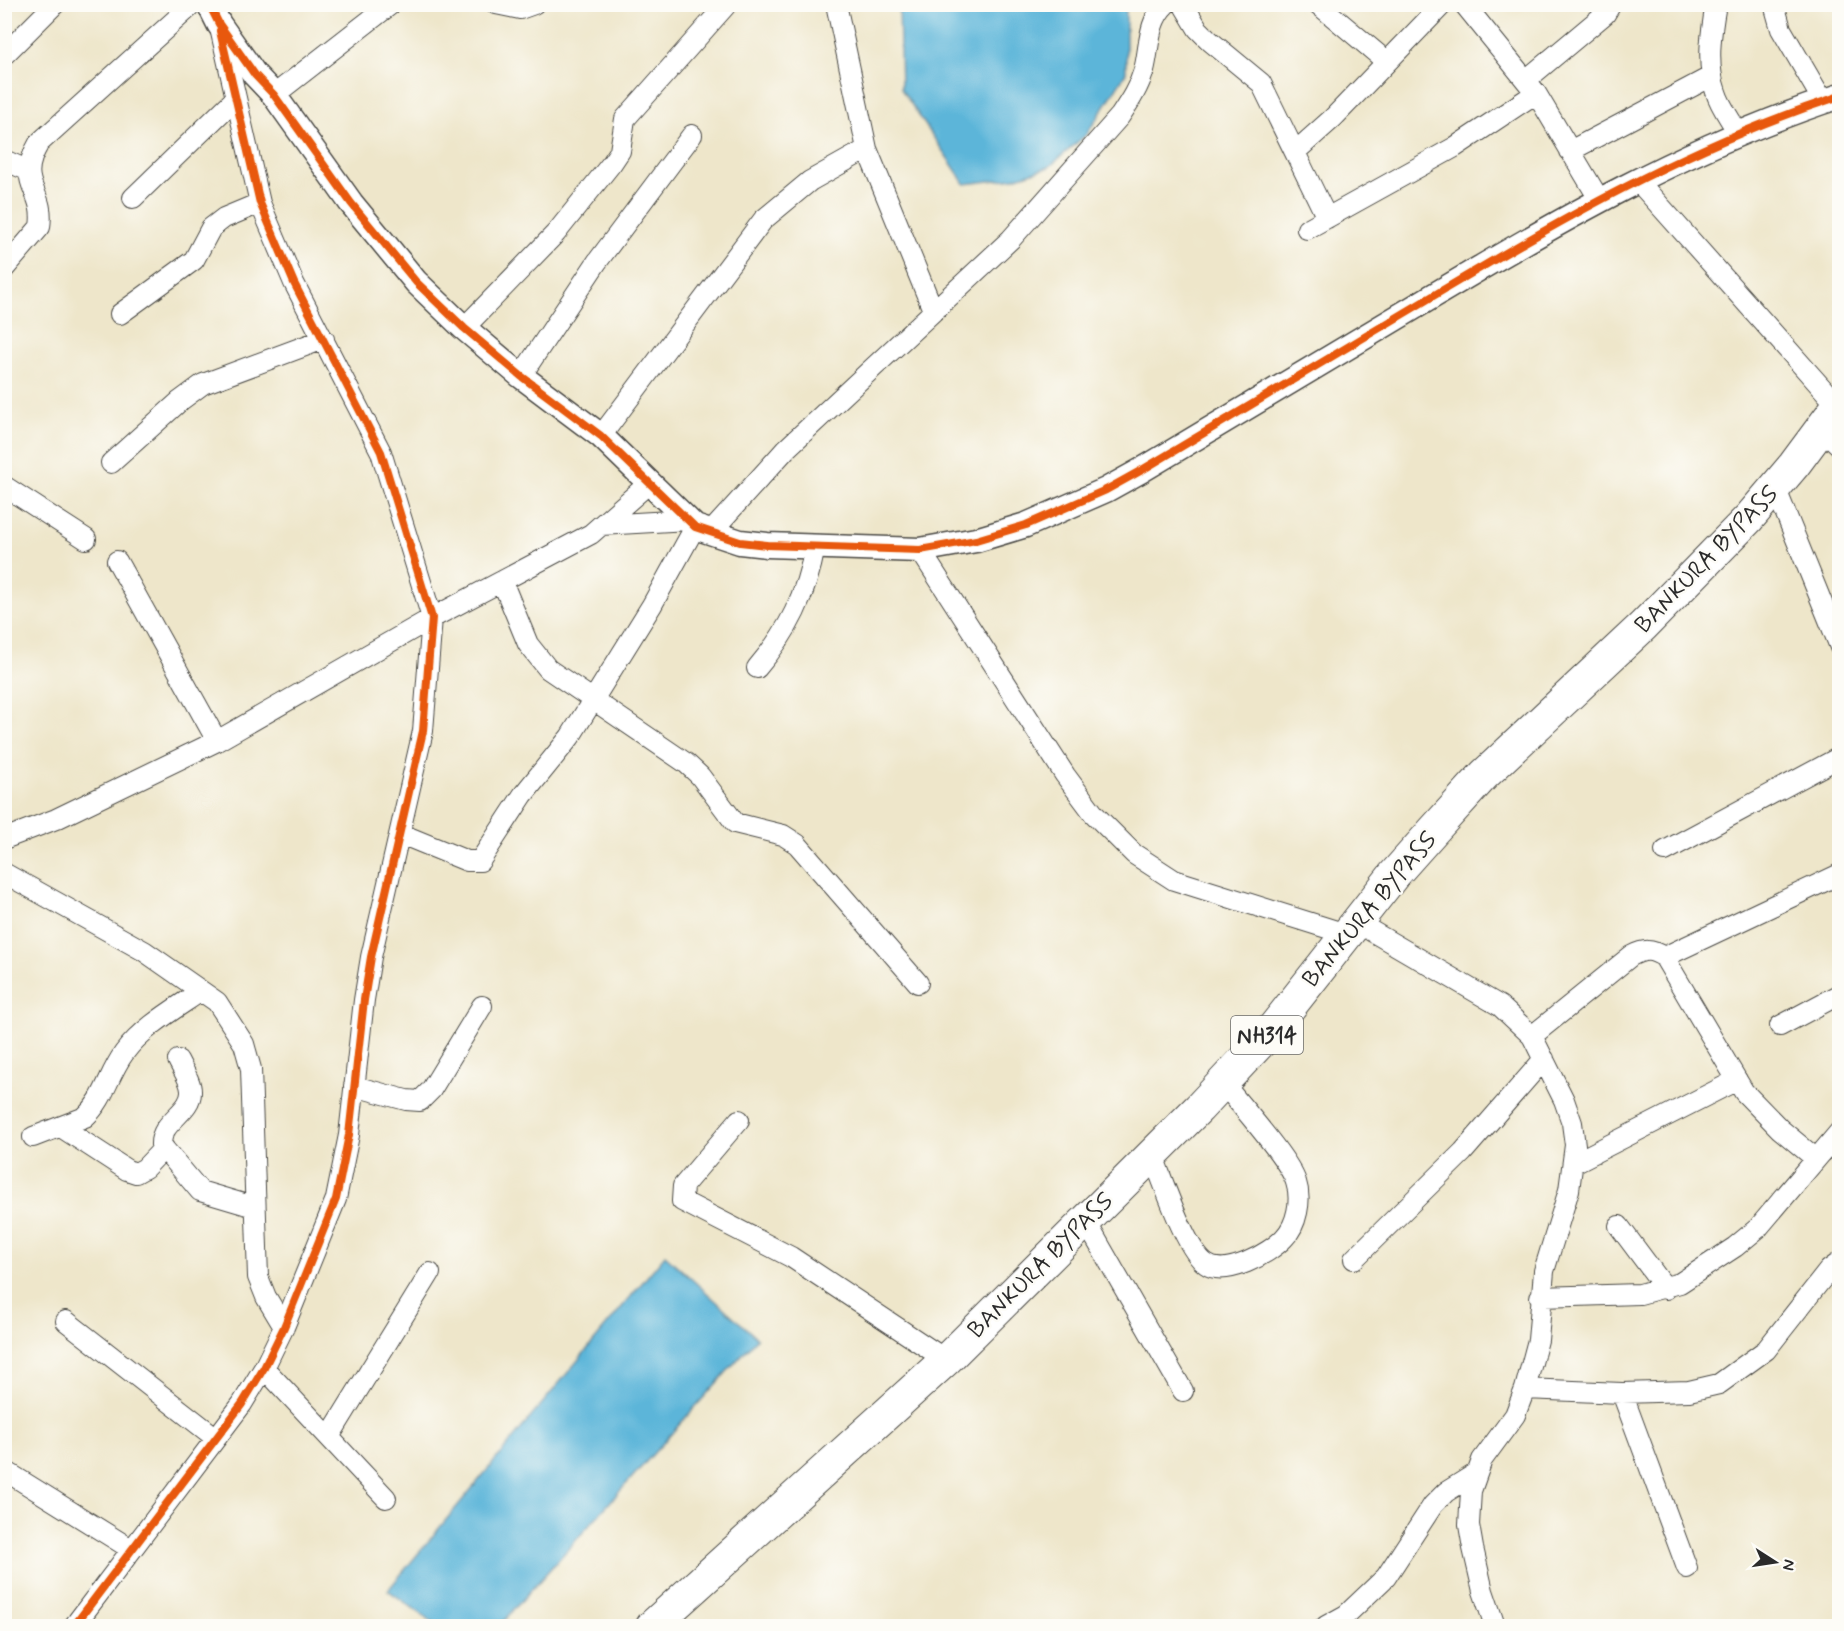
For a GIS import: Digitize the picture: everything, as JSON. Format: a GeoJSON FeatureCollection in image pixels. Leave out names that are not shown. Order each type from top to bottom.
{"type":"FeatureCollection","features":[{"type":"Feature","properties":{"kind":"highway","name":"BANKURA BYPASS"},"geometry":{"type":"LineString","coordinates":[[652,1626],[946,1360],[1223,1083],[1270,1032],[1393,876],[1484,775],[1643,626],[1749,518],[1834,421]]}},
{"type":"Feature","properties":{"kind":"street"},"geometry":{"type":"LineString","coordinates":[[4,55],[55,4]]}},
{"type":"Feature","properties":{"kind":"street"},"geometry":{"type":"LineString","coordinates":[[4,269],[40,227],[40,206],[27,170],[39,143],[193,4]]}},
{"type":"Feature","properties":{"kind":"street"},"geometry":{"type":"LineString","coordinates":[[274,95],[391,4]]}},
{"type":"Feature","properties":{"kind":"street"},"geometry":{"type":"LineString","coordinates":[[496,4],[520,9],[534,4]]}},
{"type":"Feature","properties":{"kind":"street"},"geometry":{"type":"LineString","coordinates":[[464,328],[556,233],[620,151],[625,119],[727,4]]}},
{"type":"Feature","properties":{"kind":"street"},"geometry":{"type":"LineString","coordinates":[[836,4],[867,149],[933,310]]}},
{"type":"Feature","properties":{"kind":"street"},"geometry":{"type":"LineString","coordinates":[[401,834],[467,861],[480,861],[523,795],[562,750],[698,527],[787,448],[1011,239],[1120,116],[1135,94],[1144,68],[1149,35],[1146,4]]}},
{"type":"Feature","properties":{"kind":"street"},"geometry":{"type":"LineString","coordinates":[[1149,35],[1161,9],[1166,4]]}},
{"type":"Feature","properties":{"kind":"street"},"geometry":{"type":"LineString","coordinates":[[1183,4],[1198,29],[1261,83],[1327,218]]}},
{"type":"Feature","properties":{"kind":"street"},"geometry":{"type":"LineString","coordinates":[[1318,4],[1388,62]]}},
{"type":"Feature","properties":{"kind":"street"},"geometry":{"type":"LineString","coordinates":[[1295,153],[1334,118],[1443,4]]}},
{"type":"Feature","properties":{"kind":"street"},"geometry":{"type":"LineString","coordinates":[[1464,4],[1531,86],[1599,199]]}},
{"type":"Feature","properties":{"kind":"street"},"geometry":{"type":"LineString","coordinates":[[1307,229],[1455,147],[1531,86],[1605,14],[1611,4]]}},
{"type":"Feature","properties":{"kind":"street"},"geometry":{"type":"LineString","coordinates":[[1716,4],[1710,57],[1712,76],[1716,93],[1738,133]]}},
{"type":"Feature","properties":{"kind":"street"},"geometry":{"type":"LineString","coordinates":[[601,525],[698,527],[740,542],[920,550],[976,540],[1026,525],[1106,490],[1599,199],[1738,133],[1831,98],[1781,29],[1774,4]]}},
{"type":"Feature","properties":{"kind":"street"},"geometry":{"type":"LineString","coordinates":[[214,14],[351,203],[401,265],[464,328],[521,376],[601,436],[648,484],[698,527]]}},
{"type":"Feature","properties":{"kind":"street"},"geometry":{"type":"LineString","coordinates":[[74,1626],[216,1438],[264,1368],[284,1327],[336,1199],[349,1135],[369,968],[423,731],[432,618],[381,452],[294,283],[260,203],[214,14]]}},
{"type":"Feature","properties":{"kind":"street"},"geometry":{"type":"LineString","coordinates":[[1570,151],[1712,76]]}},
{"type":"Feature","properties":{"kind":"street"},"geometry":{"type":"LineString","coordinates":[[133,198],[236,98]]}},
{"type":"Feature","properties":{"kind":"street"},"geometry":{"type":"LineString","coordinates":[[521,376],[597,262],[693,135]]}},
{"type":"Feature","properties":{"kind":"street"},"geometry":{"type":"LineString","coordinates":[[601,436],[763,220],[810,181],[867,149]]}},
{"type":"Feature","properties":{"kind":"street"},"geometry":{"type":"LineString","coordinates":[[4,160],[27,170]]}},
{"type":"Feature","properties":{"kind":"street"},"geometry":{"type":"LineString","coordinates":[[4,171],[27,170]]}},
{"type":"Feature","properties":{"kind":"street"},"geometry":{"type":"LineString","coordinates":[[1637,180],[1834,421]]}},
{"type":"Feature","properties":{"kind":"street"},"geometry":{"type":"LineString","coordinates":[[120,314],[194,260],[211,228],[224,218],[260,203]]}},
{"type":"Feature","properties":{"kind":"street"},"geometry":{"type":"LineString","coordinates":[[111,463],[202,384],[324,339]]}},
{"type":"Feature","properties":{"kind":"street"},"geometry":{"type":"LineString","coordinates":[[4,839],[56,819],[217,741],[432,618],[591,534],[648,484]]}},
{"type":"Feature","properties":{"kind":"street"},"geometry":{"type":"LineString","coordinates":[[4,486],[86,539]]}},
{"type":"Feature","properties":{"kind":"street"},"geometry":{"type":"LineString","coordinates":[[1775,487],[1839,647]]}},
{"type":"Feature","properties":{"kind":"street"},"geometry":{"type":"LineString","coordinates":[[757,668],[775,648],[798,610],[815,547]]}},
{"type":"Feature","properties":{"kind":"street"},"geometry":{"type":"LineString","coordinates":[[920,550],[1065,775],[1094,814],[1134,854],[1174,880],[1351,928],[1500,1006],[1532,1036],[1572,1123],[1574,1163],[1569,1190],[1544,1271],[1538,1340],[1525,1389],[1515,1415],[1492,1443],[1475,1474],[1470,1525],[1473,1548],[1483,1591],[1495,1626]]}},
{"type":"Feature","properties":{"kind":"street"},"geometry":{"type":"LineString","coordinates":[[117,561],[217,741]]}},
{"type":"Feature","properties":{"kind":"street"},"geometry":{"type":"LineString","coordinates":[[502,581],[528,644],[548,669],[686,763],[700,776],[735,823],[783,835],[797,844],[918,983]]}},
{"type":"Feature","properties":{"kind":"street"},"geometry":{"type":"LineString","coordinates":[[1665,851],[1839,757]]}},
{"type":"Feature","properties":{"kind":"street"},"geometry":{"type":"LineString","coordinates":[[4,873],[144,951],[217,1002],[229,1018],[244,1044],[251,1069],[258,1276],[266,1297],[284,1327]]}},
{"type":"Feature","properties":{"kind":"street"},"geometry":{"type":"LineString","coordinates":[[1664,957],[1839,874]]}},
{"type":"Feature","properties":{"kind":"street"},"geometry":{"type":"LineString","coordinates":[[1532,1036],[1631,956],[1643,950],[1654,951],[1664,957],[1737,1080],[1780,1129],[1815,1158]]}},
{"type":"Feature","properties":{"kind":"street"},"geometry":{"type":"LineString","coordinates":[[33,1137],[85,1117],[98,1105],[117,1065],[138,1038],[201,991]]}},
{"type":"Feature","properties":{"kind":"street"},"geometry":{"type":"LineString","coordinates":[[1780,1026],[1839,994]]}},
{"type":"Feature","properties":{"kind":"street"},"geometry":{"type":"LineString","coordinates":[[354,1086],[406,1100],[420,1101],[431,1090],[482,1006]]}},
{"type":"Feature","properties":{"kind":"street"},"geometry":{"type":"LineString","coordinates":[[1354,1259],[1463,1152],[1544,1059]]}},
{"type":"Feature","properties":{"kind":"street"},"geometry":{"type":"LineString","coordinates":[[178,1060],[191,1087],[191,1096],[162,1134],[164,1148],[200,1191],[254,1207]]}},
{"type":"Feature","properties":{"kind":"street"},"geometry":{"type":"LineString","coordinates":[[1574,1163],[1737,1080]]}},
{"type":"Feature","properties":{"kind":"street"},"geometry":{"type":"LineString","coordinates":[[1152,1154],[1194,1254],[1208,1266],[1221,1269],[1236,1267],[1284,1238],[1294,1221],[1299,1202],[1296,1182],[1287,1166],[1223,1083]]}},
{"type":"Feature","properties":{"kind":"street"},"geometry":{"type":"LineString","coordinates":[[739,1120],[682,1186],[682,1201],[791,1257],[946,1360]]}},
{"type":"Feature","properties":{"kind":"street"},"geometry":{"type":"LineString","coordinates":[[61,1127],[131,1172],[140,1172],[164,1148]]}},
{"type":"Feature","properties":{"kind":"street"},"geometry":{"type":"LineString","coordinates":[[1540,1297],[1640,1294],[1680,1284],[1735,1247],[1758,1228],[1839,1131]]}},
{"type":"Feature","properties":{"kind":"street"},"geometry":{"type":"LineString","coordinates":[[1085,1220],[1183,1391]]}},
{"type":"Feature","properties":{"kind":"street"},"geometry":{"type":"LineString","coordinates":[[1619,1226],[1666,1289]]}},
{"type":"Feature","properties":{"kind":"street"},"geometry":{"type":"LineString","coordinates":[[1525,1389],[1622,1394],[1689,1391],[1719,1384],[1766,1350],[1829,1270],[1839,1262]]}},
{"type":"Feature","properties":{"kind":"street"},"geometry":{"type":"LineString","coordinates":[[329,1437],[430,1273]]}},
{"type":"Feature","properties":{"kind":"street"},"geometry":{"type":"LineString","coordinates":[[66,1321],[216,1438]]}},
{"type":"Feature","properties":{"kind":"street"},"geometry":{"type":"LineString","coordinates":[[264,1368],[386,1498]]}},
{"type":"Feature","properties":{"kind":"street"},"geometry":{"type":"LineString","coordinates":[[1622,1394],[1687,1568]]}},
{"type":"Feature","properties":{"kind":"street"},"geometry":{"type":"LineString","coordinates":[[4,1470],[131,1549]]}},
{"type":"Feature","properties":{"kind":"street"},"geometry":{"type":"LineString","coordinates":[[1326,1626],[1346,1615],[1386,1577],[1433,1505],[1446,1492],[1475,1474]]}},
{"type":"Feature","properties":{"kind":"water"},"geometry":{"type":"Polygon","coordinates":[[[899,5],[1126,5],[1126,73],[1087,134],[1049,167],[1014,178],[965,184],[901,89],[899,5]]]}},
{"type":"Feature","properties":{"kind":"water"},"geometry":{"type":"Polygon","coordinates":[[[665,1255],[757,1338],[499,1626],[438,1626],[388,1590],[665,1255]]]}},
{"type":"Feature","properties":{"kind":"cycle path"},"geometry":{"type":"LineString","coordinates":[[209,4],[219,24],[255,75],[274,95],[351,203],[416,282],[464,328],[521,376],[601,436],[695,527],[740,542],[767,545],[920,550],[976,540],[1026,525],[1106,490],[1142,470],[1469,274],[1623,188],[1729,138],[1840,96]]}},
{"type":"Feature","properties":{"kind":"cycle path"},"geometry":{"type":"LineString","coordinates":[[74,1626],[242,1404],[264,1368],[284,1327],[336,1199],[349,1135],[371,957],[423,731],[432,618],[381,452],[294,283],[260,203],[220,31]]}}]}
